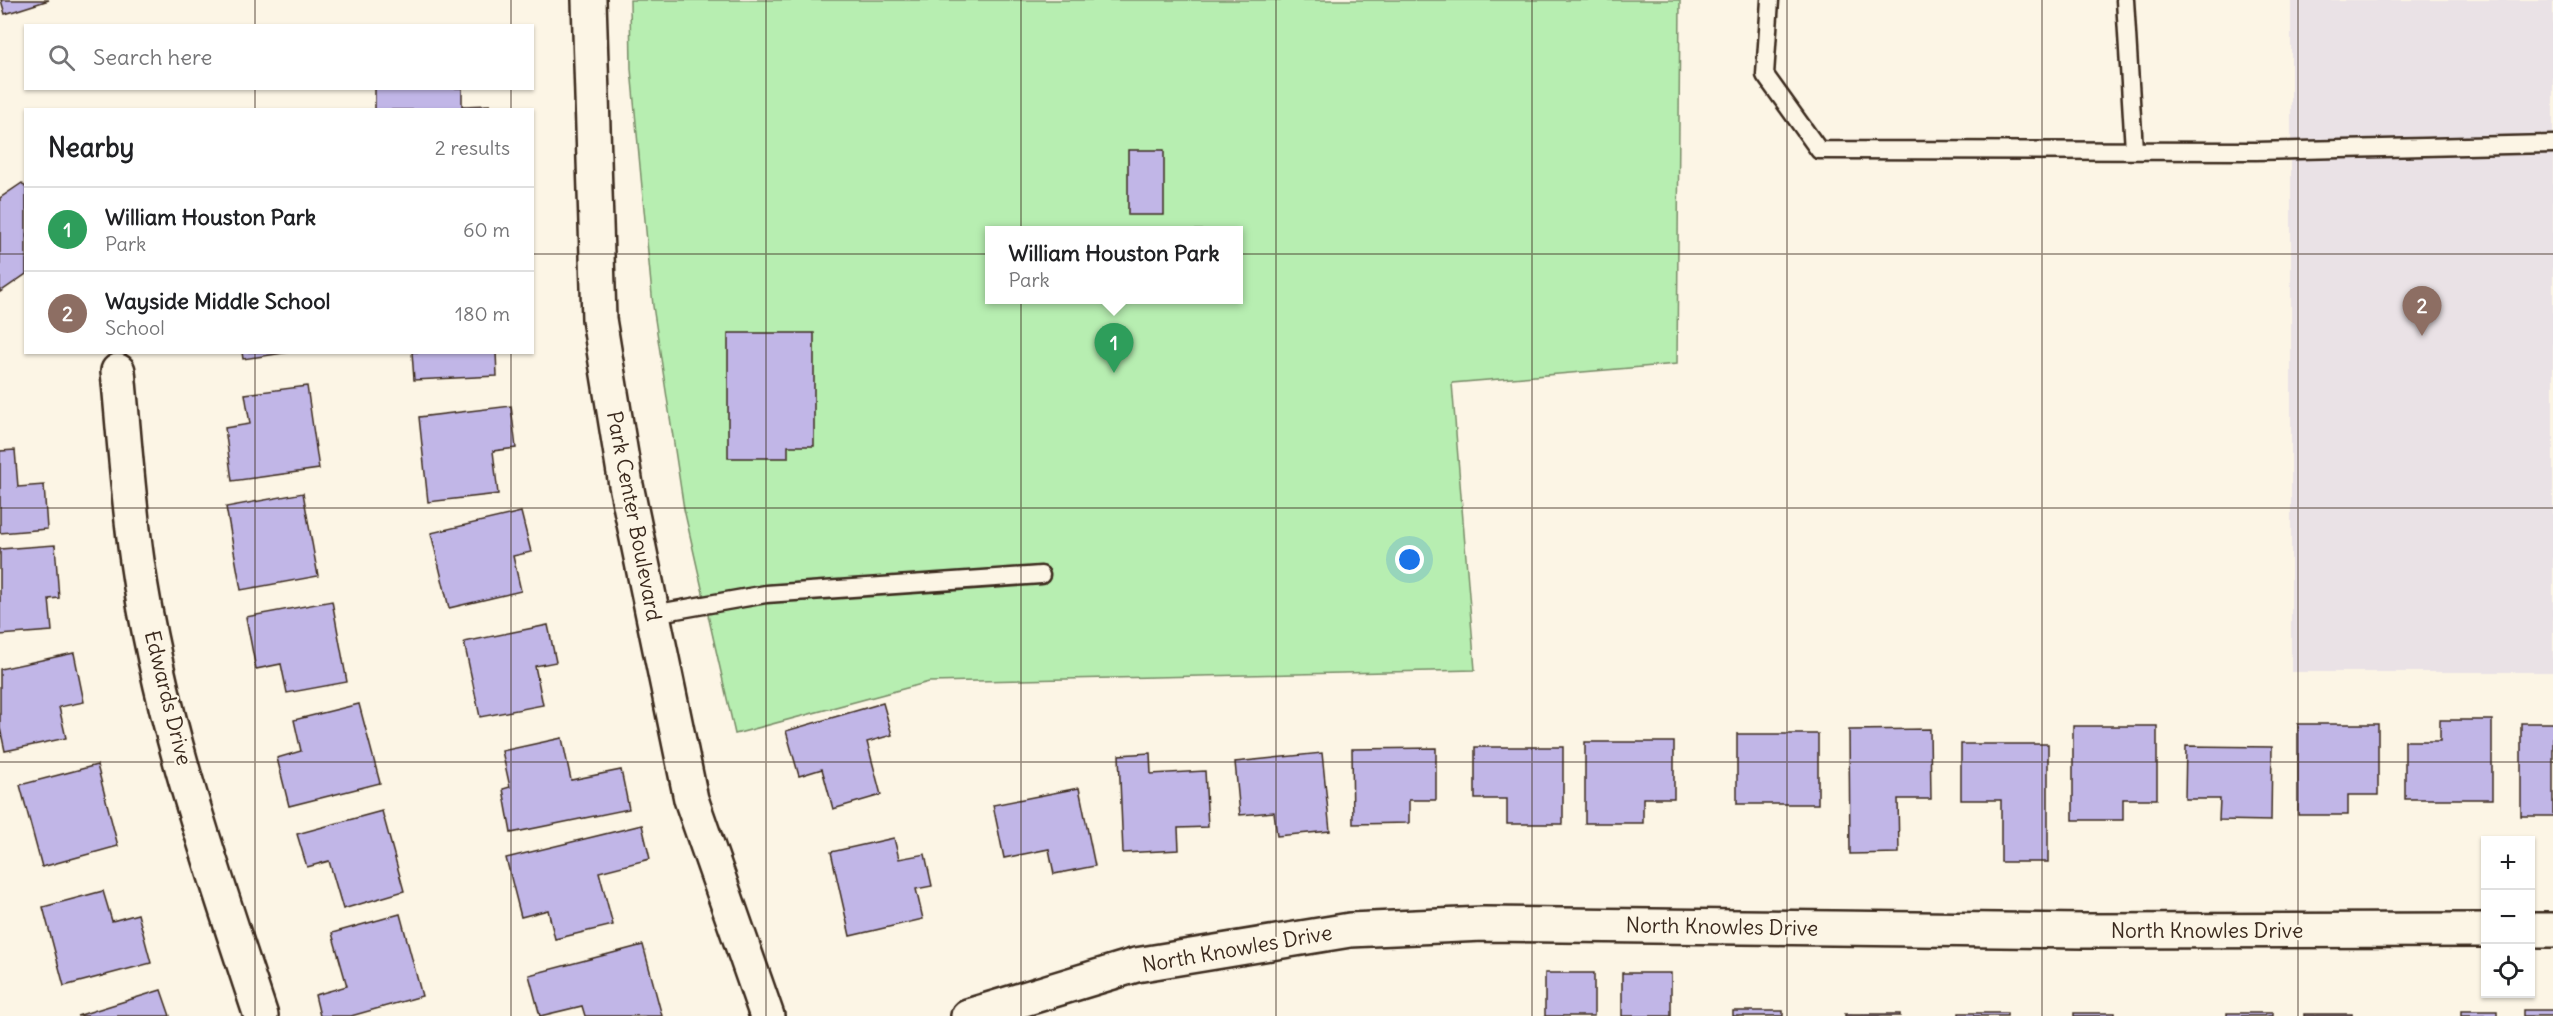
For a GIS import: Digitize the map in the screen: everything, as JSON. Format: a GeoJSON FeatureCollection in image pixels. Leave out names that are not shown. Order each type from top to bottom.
{"type":"FeatureCollection","features":[{"type":"Feature","properties":{"kind":"street","name":"Park Center Boulevard"},"geometry":{"type":"LineString","coordinates":[[589,0],[599,320],[626,485],[691,799],[767,1016]]}},
{"type":"Feature","properties":{"kind":"street","name":"Edwards Drive"},"geometry":{"type":"LineString","coordinates":[[118,371],[137,562],[168,713],[228,915],[261,1016]]}},
{"type":"Feature","properties":{"kind":"street","name":"North Knowles Drive"},"geometry":{"type":"LineString","coordinates":[[968,1016],[1136,966],[1350,930],[1483,924],[2083,931],[2481,930]]}},
{"type":"Feature","properties":{"kind":"street"},"geometry":{"type":"LineString","coordinates":[[2535,930],[2553,930]]}},
{"type":"Feature","properties":{"kind":"lane"},"geometry":{"type":"LineString","coordinates":[[1770,0],[1765,75],[1819,150],[2256,151],[2553,144]]}},
{"type":"Feature","properties":{"kind":"lane"},"geometry":{"type":"LineString","coordinates":[[2125,0],[2134,150]]}},
{"type":"Feature","properties":{"kind":"lane"},"geometry":{"type":"LineString","coordinates":[[653,614],[766,594],[1041,575]]}},
{"type":"Feature","properties":{"kind":"shaded area"},"geometry":{"type":"Polygon","coordinates":[[[2291,0],[2553,0],[2553,672],[2291,672],[2291,0]]]}},
{"type":"Feature","properties":{"kind":"green space"},"geometry":{"type":"Polygon","coordinates":[[[630,0],[1680,0],[1677,364],[1452,383],[1475,670],[929,682],[735,734],[684,509],[653,306],[631,69],[630,0]]]}},
{"type":"Feature","properties":{"kind":"building"},"geometry":{"type":"Polygon","coordinates":[[[1,0],[49,0],[5,14],[1,0]]]}},
{"type":"Feature","properties":{"kind":"building"},"geometry":{"type":"Polygon","coordinates":[[[375,90],[462,90],[462,106],[490,105],[490,108],[375,108],[375,90]]]}},
{"type":"Feature","properties":{"kind":"building"},"geometry":{"type":"Polygon","coordinates":[[[1128,150],[1164,150],[1164,215],[1128,215],[1128,150]]]}},
{"type":"Feature","properties":{"kind":"building"},"geometry":{"type":"Polygon","coordinates":[[[22,183],[24,186],[24,275],[0,292],[0,198],[22,183]]]}},
{"type":"Feature","properties":{"kind":"building"},"geometry":{"type":"Polygon","coordinates":[[[728,333],[814,333],[814,446],[788,446],[788,458],[728,458],[728,333]]]}},
{"type":"Feature","properties":{"kind":"building"},"geometry":{"type":"Polygon","coordinates":[[[242,354],[277,354],[243,359],[242,354]]]}},
{"type":"Feature","properties":{"kind":"building"},"geometry":{"type":"Polygon","coordinates":[[[412,354],[496,354],[497,376],[414,380],[412,354]]]}},
{"type":"Feature","properties":{"kind":"building"},"geometry":{"type":"Polygon","coordinates":[[[307,386],[319,469],[232,481],[225,428],[250,424],[245,394],[307,386]]]}},
{"type":"Feature","properties":{"kind":"building"},"geometry":{"type":"Polygon","coordinates":[[[511,406],[516,448],[493,451],[498,494],[428,502],[419,417],[511,406]]]}},
{"type":"Feature","properties":{"kind":"building"},"geometry":{"type":"Polygon","coordinates":[[[15,450],[18,487],[44,485],[47,529],[0,533],[0,451],[15,450]]]}},
{"type":"Feature","properties":{"kind":"building"},"geometry":{"type":"Polygon","coordinates":[[[303,493],[318,576],[241,590],[226,507],[303,493]]]}},
{"type":"Feature","properties":{"kind":"building"},"geometry":{"type":"Polygon","coordinates":[[[521,512],[531,552],[513,556],[521,591],[449,608],[431,533],[521,512]]]}},
{"type":"Feature","properties":{"kind":"building"},"geometry":{"type":"Polygon","coordinates":[[[55,545],[59,598],[49,599],[52,631],[0,635],[0,549],[55,545]]]}},
{"type":"Feature","properties":{"kind":"building"},"geometry":{"type":"Polygon","coordinates":[[[332,601],[347,682],[287,693],[281,664],[256,669],[246,617],[332,601]]]}},
{"type":"Feature","properties":{"kind":"building"},"geometry":{"type":"Polygon","coordinates":[[[548,625],[556,662],[535,666],[543,705],[480,717],[464,642],[548,625]]]}},
{"type":"Feature","properties":{"kind":"building"},"geometry":{"type":"Polygon","coordinates":[[[74,653],[84,702],[59,707],[66,738],[5,751],[0,728],[0,669],[74,653]]]}},
{"type":"Feature","properties":{"kind":"building"},"geometry":{"type":"Polygon","coordinates":[[[883,703],[892,735],[867,742],[881,795],[833,809],[822,769],[799,776],[786,731],[883,703]]]}},
{"type":"Feature","properties":{"kind":"building"},"geometry":{"type":"Polygon","coordinates":[[[359,704],[380,783],[289,806],[277,758],[301,751],[294,720],[359,704]]]}},
{"type":"Feature","properties":{"kind":"building"},"geometry":{"type":"Polygon","coordinates":[[[2440,720],[2492,720],[2492,799],[2405,799],[2405,741],[2440,741],[2440,720]]]}},
{"type":"Feature","properties":{"kind":"building"},"geometry":{"type":"Polygon","coordinates":[[[2521,723],[2553,723],[2553,816],[2521,816],[2521,723]]]}},
{"type":"Feature","properties":{"kind":"building"},"geometry":{"type":"Polygon","coordinates":[[[2298,724],[2378,724],[2378,795],[2348,795],[2348,815],[2298,815],[2298,724]]]}},
{"type":"Feature","properties":{"kind":"building"},"geometry":{"type":"Polygon","coordinates":[[[2073,726],[2157,726],[2157,799],[2123,799],[2123,820],[2073,820],[2073,726]]]}},
{"type":"Feature","properties":{"kind":"building"},"geometry":{"type":"Polygon","coordinates":[[[1930,729],[1931,799],[1898,799],[1899,853],[1850,854],[1849,730],[1930,729]]]}},
{"type":"Feature","properties":{"kind":"building"},"geometry":{"type":"Polygon","coordinates":[[[1737,734],[1818,734],[1818,804],[1737,804],[1737,734]]]}},
{"type":"Feature","properties":{"kind":"building"},"geometry":{"type":"Polygon","coordinates":[[[562,738],[571,780],[621,770],[629,809],[511,833],[503,789],[510,787],[502,751],[562,738]]]}},
{"type":"Feature","properties":{"kind":"building"},"geometry":{"type":"Polygon","coordinates":[[[1585,742],[1674,742],[1674,798],[1643,798],[1643,823],[1585,823],[1585,742]]]}},
{"type":"Feature","properties":{"kind":"building"},"geometry":{"type":"Polygon","coordinates":[[[1961,744],[2048,744],[2048,862],[2001,862],[2001,800],[1961,800],[1961,744]]]}},
{"type":"Feature","properties":{"kind":"building"},"geometry":{"type":"Polygon","coordinates":[[[2186,746],[2272,747],[2271,821],[2219,820],[2220,799],[2185,799],[2186,746]]]}},
{"type":"Feature","properties":{"kind":"building"},"geometry":{"type":"Polygon","coordinates":[[[1475,747],[1563,747],[1563,824],[1507,824],[1507,799],[1475,799],[1475,747]]]}},
{"type":"Feature","properties":{"kind":"building"},"geometry":{"type":"Polygon","coordinates":[[[1436,748],[1436,800],[1409,800],[1409,823],[1353,824],[1352,749],[1436,748]]]}},
{"type":"Feature","properties":{"kind":"building"},"geometry":{"type":"Polygon","coordinates":[[[1150,753],[1151,774],[1205,771],[1208,827],[1178,828],[1179,850],[1123,853],[1119,755],[1150,753]]]}},
{"type":"Feature","properties":{"kind":"building"},"geometry":{"type":"Polygon","coordinates":[[[1322,753],[1330,831],[1277,836],[1274,812],[1240,815],[1235,762],[1322,753]]]}},
{"type":"Feature","properties":{"kind":"building"},"geometry":{"type":"Polygon","coordinates":[[[97,765],[118,846],[42,867],[20,785],[97,765]]]}},
{"type":"Feature","properties":{"kind":"building"},"geometry":{"type":"Polygon","coordinates":[[[1079,788],[1095,866],[1054,874],[1049,849],[1004,858],[993,805],[1079,788]]]}},
{"type":"Feature","properties":{"kind":"building"},"geometry":{"type":"Polygon","coordinates":[[[382,811],[404,891],[343,909],[329,861],[307,867],[297,834],[382,811]]]}},
{"type":"Feature","properties":{"kind":"building"},"geometry":{"type":"Polygon","coordinates":[[[642,825],[650,859],[599,872],[613,925],[555,939],[548,910],[521,917],[506,858],[642,825]]]}},
{"type":"Feature","properties":{"kind":"building"},"geometry":{"type":"Polygon","coordinates":[[[894,838],[899,859],[925,854],[932,886],[916,889],[923,919],[850,936],[831,852],[894,838]]]}},
{"type":"Feature","properties":{"kind":"building"},"geometry":{"type":"Polygon","coordinates":[[[103,891],[112,921],[138,914],[151,963],[64,986],[43,907],[103,891]]]}},
{"type":"Feature","properties":{"kind":"building"},"geometry":{"type":"Polygon","coordinates":[[[400,914],[422,996],[351,1016],[320,1016],[315,995],[347,986],[332,933],[400,914]]]}},
{"type":"Feature","properties":{"kind":"building"},"geometry":{"type":"Polygon","coordinates":[[[643,945],[662,1016],[585,1016],[582,1006],[540,1016],[529,975],[643,945]]]}},
{"type":"Feature","properties":{"kind":"building"},"geometry":{"type":"Polygon","coordinates":[[[1545,973],[1594,973],[1594,1016],[1545,1016],[1545,973]]]}},
{"type":"Feature","properties":{"kind":"building"},"geometry":{"type":"Polygon","coordinates":[[[1622,973],[1671,973],[1671,1016],[1622,1016],[1622,973]]]}},
{"type":"Feature","properties":{"kind":"building"},"geometry":{"type":"Polygon","coordinates":[[[161,990],[170,1016],[77,1016],[161,990]]]}},
{"type":"Feature","properties":{"kind":"building"},"geometry":{"type":"Polygon","coordinates":[[[2523,1010],[2553,1010],[2553,1016],[2523,1016],[2523,1010]]]}},
{"type":"Feature","properties":{"kind":"building"},"geometry":{"type":"Polygon","coordinates":[[[1733,1011],[1783,1011],[1783,1016],[1733,1016],[1733,1011]]]}},
{"type":"Feature","properties":{"kind":"building"},"geometry":{"type":"Polygon","coordinates":[[[2461,1011],[2497,1011],[2497,1016],[2461,1016],[2461,1011]]]}},
{"type":"Feature","properties":{"kind":"building"},"geometry":{"type":"Polygon","coordinates":[[[1959,1013],[2007,1013],[2007,1016],[1959,1016],[1959,1013]]]}},
{"type":"Feature","properties":{"kind":"building"},"geometry":{"type":"Polygon","coordinates":[[[2074,1013],[2115,1013],[2115,1016],[2074,1016],[2074,1013]]]}},
{"type":"Feature","properties":{"kind":"building"},"geometry":{"type":"Polygon","coordinates":[[[2227,1013],[2273,1013],[2273,1016],[2227,1016],[2227,1013]]]}},
{"type":"Feature","properties":{"kind":"building"},"geometry":{"type":"Polygon","coordinates":[[[1845,1014],[1900,1014],[1900,1016],[1845,1016],[1845,1014]]]}},
{"type":"Feature","properties":{"kind":"building"},"geometry":{"type":"Polygon","coordinates":[[[2304,1014],[2352,1014],[2352,1016],[2304,1016],[2304,1014]]]}},
{"type":"Feature","properties":{"kind":"place","name":"Wayside Middle School"},"geometry":{"type":"Point","coordinates":[2422,336]}},
{"type":"Feature","properties":{"kind":"place","name":"William Houston Park"},"geometry":{"type":"Point","coordinates":[1114,373]}}]}
